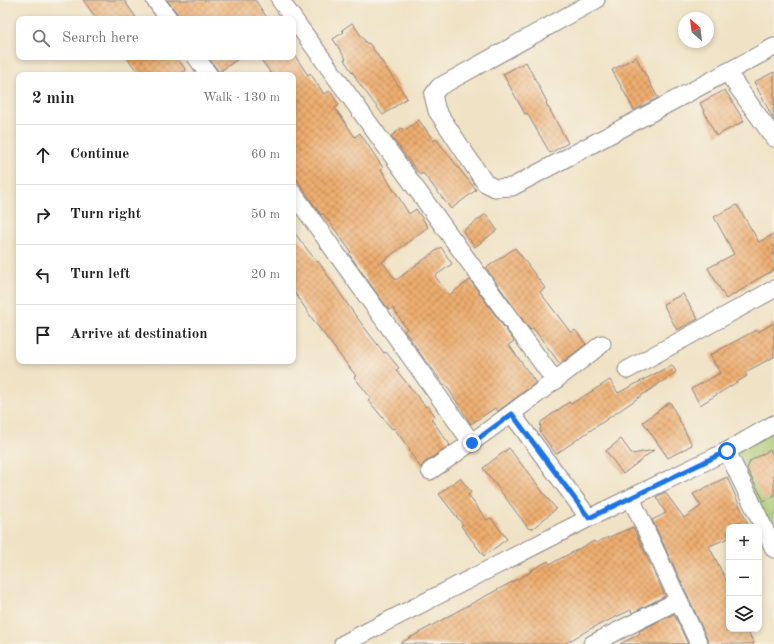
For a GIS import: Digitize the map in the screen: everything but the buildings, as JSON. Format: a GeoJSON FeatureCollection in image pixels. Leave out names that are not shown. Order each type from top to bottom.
{"type":"FeatureCollection","features":[{"type":"Feature","properties":{"kind":"street"},"geometry":{"type":"LineString","coordinates":[[155,0],[167,16]]}},
{"type":"Feature","properties":{"kind":"street"},"geometry":{"type":"LineString","coordinates":[[280,0],[292,16]]}},
{"type":"Feature","properties":{"kind":"street"},"geometry":{"type":"LineString","coordinates":[[596,0],[439,87],[433,95],[437,111],[485,183],[495,188],[512,187],[774,47]]}},
{"type":"Feature","properties":{"kind":"street"},"geometry":{"type":"LineString","coordinates":[[296,22],[556,381]]}},
{"type":"Feature","properties":{"kind":"street"},"geometry":{"type":"LineString","coordinates":[[198,60],[207,72]]}},
{"type":"Feature","properties":{"kind":"street"},"geometry":{"type":"LineString","coordinates":[[727,72],[774,138]]}},
{"type":"Feature","properties":{"kind":"street"},"geometry":{"type":"LineString","coordinates":[[296,196],[472,443]]}},
{"type":"Feature","properties":{"kind":"street"},"geometry":{"type":"LineString","coordinates":[[627,370],[774,289]]}},
{"type":"Feature","properties":{"kind":"street"},"geometry":{"type":"LineString","coordinates":[[430,471],[512,414],[602,344]]}},
{"type":"Feature","properties":{"kind":"street"},"geometry":{"type":"LineString","coordinates":[[512,414],[589,518]]}},
{"type":"Feature","properties":{"kind":"street"},"geometry":{"type":"LineString","coordinates":[[343,644],[589,518],[727,451],[774,424]]}},
{"type":"Feature","properties":{"kind":"street"},"geometry":{"type":"LineString","coordinates":[[727,451],[774,549]]}},
{"type":"Feature","properties":{"kind":"street"},"geometry":{"type":"LineString","coordinates":[[631,498],[699,644]]}},
{"type":"Feature","properties":{"kind":"street"},"geometry":{"type":"LineString","coordinates":[[592,644],[679,600]]}},
{"type":"Feature","properties":{"kind":"green space"},"geometry":{"type":"Polygon","coordinates":[[[774,424],[774,551],[762,524],[727,451],[774,424]]]}},
{"type":"Feature","properties":{"kind":"route"},"geometry":{"type":"LineString","coordinates":[[472,443],[512,414],[589,518],[727,451]]}}]}
